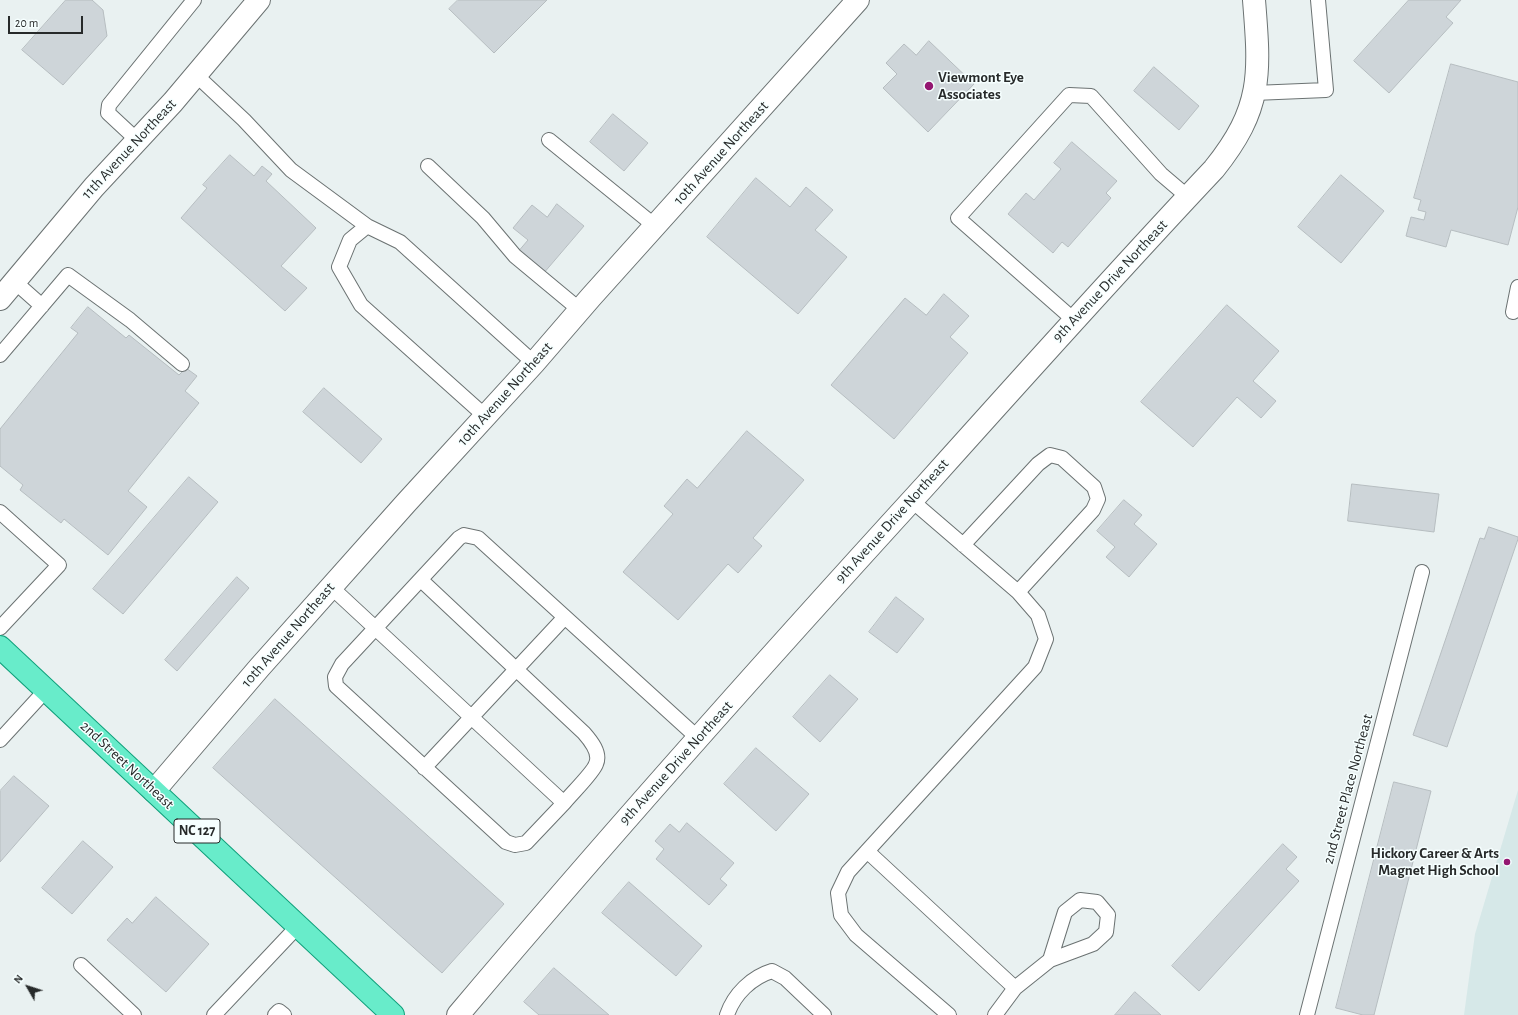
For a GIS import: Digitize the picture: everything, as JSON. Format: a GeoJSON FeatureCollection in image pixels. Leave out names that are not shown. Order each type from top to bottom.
{"type":"FeatureCollection","features":[{"type":"Feature","properties":{"kind":"main road","name":"2nd Street Northeast"},"geometry":{"type":"LineString","coordinates":[[0,647],[393,1015]]}},
{"type":"Feature","properties":{"kind":"street","name":"11th Avenue Northeast"},"geometry":{"type":"LineString","coordinates":[[0,299],[94,187],[196,75],[259,0]]}},
{"type":"Feature","properties":{"kind":"street","name":"10th Avenue Northeast"},"geometry":{"type":"LineString","coordinates":[[154,791],[331,587],[534,363],[858,0]]}},
{"type":"Feature","properties":{"kind":"street","name":"9th Avenue Drive Northeast"},"geometry":{"type":"LineString","coordinates":[[458,1015],[572,880],[698,738],[911,500],[1231,148],[1249,112],[1254,93],[1258,59],[1254,0]]}},
{"type":"Feature","properties":{"kind":"lane"},"geometry":{"type":"LineString","coordinates":[[138,140],[108,113],[109,104],[194,0]]}},
{"type":"Feature","properties":{"kind":"lane"},"geometry":{"type":"LineString","coordinates":[[1254,93],[1326,90],[1318,0]]}},
{"type":"Feature","properties":{"kind":"lane"},"geometry":{"type":"LineString","coordinates":[[196,75],[244,120],[291,170],[366,226],[400,242],[534,363]]}},
{"type":"Feature","properties":{"kind":"lane"},"geometry":{"type":"LineString","coordinates":[[1074,320],[958,218],[1069,95],[1091,96],[1161,174],[1188,197]]}},
{"type":"Feature","properties":{"kind":"lane"},"geometry":{"type":"LineString","coordinates":[[549,140],[655,226]]}},
{"type":"Feature","properties":{"kind":"lane"},"geometry":{"type":"LineString","coordinates":[[428,166],[483,218],[515,256],[580,310]]}},
{"type":"Feature","properties":{"kind":"lane"},"geometry":{"type":"LineString","coordinates":[[366,226],[350,240],[338,267],[361,305],[485,416]]}},
{"type":"Feature","properties":{"kind":"lane"},"geometry":{"type":"LineString","coordinates":[[0,355],[68,275],[130,320],[182,364]]}},
{"type":"Feature","properties":{"kind":"lane"},"geometry":{"type":"LineString","coordinates":[[15,282],[42,306]]}},
{"type":"Feature","properties":{"kind":"lane"},"geometry":{"type":"LineString","coordinates":[[1513,312],[1518,287]]}},
{"type":"Feature","properties":{"kind":"lane"},"geometry":{"type":"LineString","coordinates":[[963,545],[1038,464],[1050,455],[1062,458],[1094,487],[1098,499],[1093,510],[1018,592]]}},
{"type":"Feature","properties":{"kind":"lane"},"geometry":{"type":"LineString","coordinates":[[911,500],[1018,592],[1038,615],[1046,639],[1035,667],[848,872],[838,893],[841,916],[856,935],[949,1015]]}},
{"type":"Feature","properties":{"kind":"lane"},"geometry":{"type":"LineString","coordinates":[[0,512],[59,564],[0,628]]}},
{"type":"Feature","properties":{"kind":"lane"},"geometry":{"type":"LineString","coordinates":[[421,580],[584,733],[593,744],[597,756],[596,764],[564,803],[526,842],[515,845],[506,842],[493,832],[336,686],[335,677],[342,664],[376,630],[421,580],[459,538],[464,535],[470,535],[478,538],[698,738]]}},
{"type":"Feature","properties":{"kind":"lane","name":"2nd Street Place Northeast"},"geometry":{"type":"LineString","coordinates":[[1307,1015],[1422,572]]}},
{"type":"Feature","properties":{"kind":"lane"},"geometry":{"type":"LineString","coordinates":[[331,587],[564,803]]}},
{"type":"Feature","properties":{"kind":"lane"},"geometry":{"type":"LineString","coordinates":[[424,768],[565,617]]}},
{"type":"Feature","properties":{"kind":"lane"},"geometry":{"type":"LineString","coordinates":[[0,740],[46,690]]}},
{"type":"Feature","properties":{"kind":"lane"},"geometry":{"type":"LineString","coordinates":[[867,851],[1016,988]]}},
{"type":"Feature","properties":{"kind":"lane"},"geometry":{"type":"LineString","coordinates":[[994,1015],[1016,988],[1050,960],[1093,944],[1106,932],[1108,915],[1097,902],[1080,900],[1065,912],[1050,960]]}},
{"type":"Feature","properties":{"kind":"lane"},"geometry":{"type":"LineString","coordinates":[[214,1015],[298,926]]}},
{"type":"Feature","properties":{"kind":"lane"},"geometry":{"type":"LineString","coordinates":[[81,965],[134,1015]]}},
{"type":"Feature","properties":{"kind":"lane"},"geometry":{"type":"LineString","coordinates":[[728,1015],[732,1001],[758,975],[772,971],[785,978],[824,1015]]}},
{"type":"Feature","properties":{"kind":"shaded area","name":"Hickory Career & Arts Magnet High School"},"geometry":{"type":"Polygon","coordinates":[[[1518,790],[1518,1015],[1464,1015],[1475,934],[1518,790]]]}},
{"type":"Feature","properties":{"kind":"building"},"geometry":{"type":"Polygon","coordinates":[[[66,0],[92,0],[103,10],[107,36],[63,85],[22,50],[66,0]]]}},
{"type":"Feature","properties":{"kind":"building"},"geometry":{"type":"Polygon","coordinates":[[[458,0],[547,0],[494,53],[449,9],[458,0]]]}},
{"type":"Feature","properties":{"kind":"building"},"geometry":{"type":"Polygon","coordinates":[[[1409,0],[1461,0],[1446,17],[1453,23],[1389,93],[1354,61],[1409,0]]]}},
{"type":"Feature","properties":{"kind":"building","name":"Viewmont Eye Associates"},"geometry":{"type":"Polygon","coordinates":[[[929,41],[974,84],[928,132],[883,88],[897,74],[886,63],[904,44],[916,55],[929,41]]]}},
{"type":"Feature","properties":{"kind":"building"},"geometry":{"type":"Polygon","coordinates":[[[1451,64],[1518,82],[1518,207],[1508,245],[1451,230],[1446,247],[1406,236],[1411,217],[1424,220],[1426,212],[1418,210],[1421,200],[1414,198],[1451,64]]]}},
{"type":"Feature","properties":{"kind":"building"},"geometry":{"type":"Polygon","coordinates":[[[1154,67],[1199,106],[1179,130],[1134,91],[1154,67]]]}},
{"type":"Feature","properties":{"kind":"building"},"geometry":{"type":"Polygon","coordinates":[[[613,114],[648,143],[624,171],[590,142],[613,114]]]}},
{"type":"Feature","properties":{"kind":"building"},"geometry":{"type":"Polygon","coordinates":[[[1072,142],[1117,181],[1106,193],[1111,198],[1068,247],[1062,242],[1053,253],[1008,214],[1026,193],[1034,200],[1061,169],[1054,163],[1072,142]]]}},
{"type":"Feature","properties":{"kind":"building"},"geometry":{"type":"Polygon","coordinates":[[[230,155],[254,176],[262,166],[272,174],[266,181],[316,228],[281,266],[307,288],[285,311],[181,218],[207,188],[203,185],[230,155]]]}},
{"type":"Feature","properties":{"kind":"building"},"geometry":{"type":"Polygon","coordinates":[[[1341,175],[1384,211],[1341,263],[1298,227],[1341,175]]]}},
{"type":"Feature","properties":{"kind":"building"},"geometry":{"type":"Polygon","coordinates":[[[756,178],[790,207],[806,187],[833,210],[815,230],[847,257],[798,314],[707,237],[756,178]]]}},
{"type":"Feature","properties":{"kind":"building"},"geometry":{"type":"Polygon","coordinates":[[[557,204],[584,226],[543,274],[517,253],[528,240],[513,228],[532,205],[547,217],[557,204]]]}},
{"type":"Feature","properties":{"kind":"building"},"geometry":{"type":"Polygon","coordinates":[[[944,294],[969,316],[950,337],[968,353],[894,439],[831,385],[905,298],[926,315],[944,294]]]}},
{"type":"Feature","properties":{"kind":"building"},"geometry":{"type":"Polygon","coordinates":[[[1227,305],[1279,351],[1253,381],[1276,401],[1261,418],[1237,397],[1193,447],[1141,402],[1227,305]]]}},
{"type":"Feature","properties":{"kind":"building"},"geometry":{"type":"Polygon","coordinates":[[[88,307],[126,338],[129,335],[179,375],[186,368],[197,376],[185,391],[199,403],[128,491],[147,507],[108,555],[64,519],[61,523],[20,490],[23,485],[0,466],[0,429],[78,333],[71,328],[88,307]]]}},
{"type":"Feature","properties":{"kind":"building"},"geometry":{"type":"Polygon","coordinates":[[[324,388],[382,439],[361,463],[303,412],[324,388]]]}},
{"type":"Feature","properties":{"kind":"building"},"geometry":{"type":"Polygon","coordinates":[[[747,431],[804,480],[753,538],[762,546],[738,573],[728,564],[678,620],[623,572],[673,514],[664,506],[687,479],[697,488],[747,431]]]}},
{"type":"Feature","properties":{"kind":"building"},"geometry":{"type":"Polygon","coordinates":[[[189,477],[218,502],[123,614],[93,589],[189,477]]]}},
{"type":"Feature","properties":{"kind":"building"},"geometry":{"type":"Polygon","coordinates":[[[1352,484],[1439,494],[1434,532],[1348,521],[1352,484]]]}},
{"type":"Feature","properties":{"kind":"building"},"geometry":{"type":"Polygon","coordinates":[[[1124,500],[1142,515],[1134,524],[1157,544],[1129,577],[1106,557],[1115,547],[1097,531],[1124,500]]]}},
{"type":"Feature","properties":{"kind":"building"},"geometry":{"type":"Polygon","coordinates":[[[1489,527],[1518,537],[1518,539],[1447,747],[1413,735],[1480,538],[1484,539],[1489,527]]]}},
{"type":"Feature","properties":{"kind":"building"},"geometry":{"type":"Polygon","coordinates":[[[237,577],[249,588],[177,671],[165,660],[237,577]]]}},
{"type":"Feature","properties":{"kind":"building"},"geometry":{"type":"Polygon","coordinates":[[[896,597],[924,619],[897,653],[869,632],[896,597]]]}},
{"type":"Feature","properties":{"kind":"building"},"geometry":{"type":"Polygon","coordinates":[[[830,675],[858,699],[820,742],[793,717],[830,675]]]}},
{"type":"Feature","properties":{"kind":"building"},"geometry":{"type":"Polygon","coordinates":[[[275,699],[504,904],[442,973],[213,768],[275,699]]]}},
{"type":"Feature","properties":{"kind":"building"},"geometry":{"type":"Polygon","coordinates":[[[756,748],[809,794],[776,831],[724,784],[756,748]]]}},
{"type":"Feature","properties":{"kind":"building"},"geometry":{"type":"Polygon","coordinates":[[[14,776],[49,806],[0,862],[0,791],[14,776]]]}},
{"type":"Feature","properties":{"kind":"building"},"geometry":{"type":"Polygon","coordinates":[[[1394,782],[1431,791],[1374,1015],[1363,1015],[1336,1008],[1394,782]]]}},
{"type":"Feature","properties":{"kind":"building"},"geometry":{"type":"Polygon","coordinates":[[[687,823],[734,863],[720,879],[727,885],[709,905],[656,859],[664,849],[655,841],[670,824],[679,832],[687,823]]]}},
{"type":"Feature","properties":{"kind":"building"},"geometry":{"type":"Polygon","coordinates":[[[83,841],[113,867],[72,914],[42,888],[83,841]]]}},
{"type":"Feature","properties":{"kind":"building"},"geometry":{"type":"Polygon","coordinates":[[[1283,844],[1297,857],[1286,869],[1299,881],[1199,991],[1172,966],[1283,844]]]}},
{"type":"Feature","properties":{"kind":"building"},"geometry":{"type":"Polygon","coordinates":[[[629,882],[702,946],[676,976],[602,913],[629,882]]]}},
{"type":"Feature","properties":{"kind":"building"},"geometry":{"type":"Polygon","coordinates":[[[156,897],[209,944],[166,992],[107,940],[127,918],[132,923],[156,897]]]}},
{"type":"Feature","properties":{"kind":"building"},"geometry":{"type":"Polygon","coordinates":[[[554,968],[609,1015],[539,1015],[524,1002],[554,968]]]}},
{"type":"Feature","properties":{"kind":"building"},"geometry":{"type":"Polygon","coordinates":[[[1135,992],[1161,1015],[1115,1015],[1135,992]]]}},
{"type":"Feature","properties":{"kind":"place","name":"Viewmont Eye Associates"},"geometry":{"type":"Point","coordinates":[929,86]}},
{"type":"Feature","properties":{"kind":"place","name":"Hickory Career & Arts Magnet High School"},"geometry":{"type":"Point","coordinates":[1507,862]}}]}
